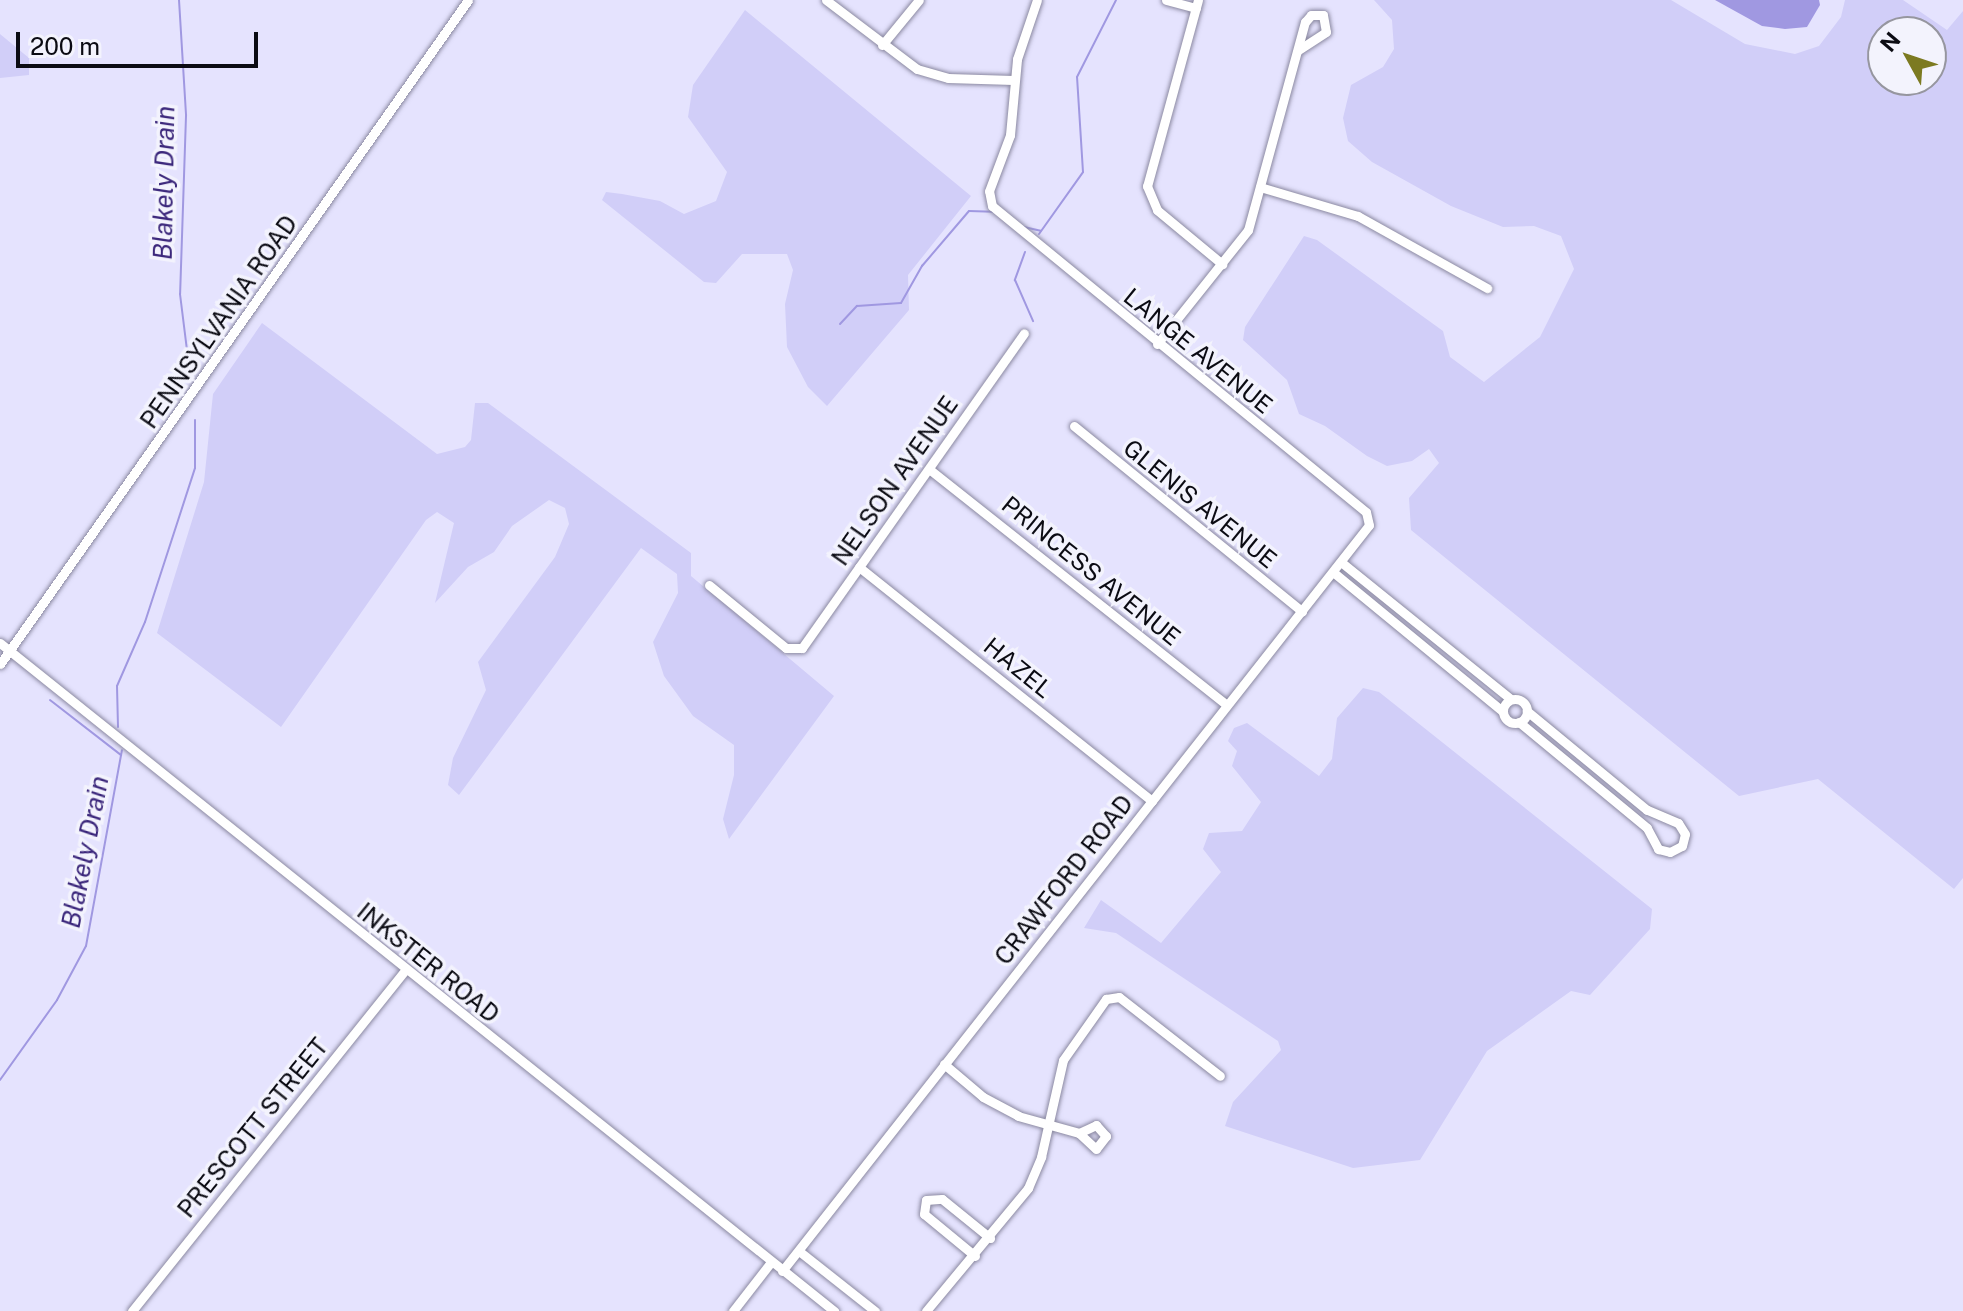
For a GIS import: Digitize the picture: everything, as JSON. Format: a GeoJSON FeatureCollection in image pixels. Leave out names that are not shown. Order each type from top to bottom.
{"type":"FeatureCollection","features":[{"type":"Feature","properties":{"kind":"street","name":"PENNSYLVANIA ROAD"},"geometry":{"type":"LineString","coordinates":[[0,664],[468,0]]}},
{"type":"Feature","properties":{"kind":"street"},"geometry":{"type":"LineString","coordinates":[[826,0],[882,45],[931,74],[1013,80],[1037,0]]}},
{"type":"Feature","properties":{"kind":"street"},"geometry":{"type":"LineString","coordinates":[[882,45],[919,0]]}},
{"type":"Feature","properties":{"kind":"street"},"geometry":{"type":"LineString","coordinates":[[1166,0],[1197,4],[1147,186],[1161,214],[1222,264]]}},
{"type":"Feature","properties":{"kind":"street"},"geometry":{"type":"LineString","coordinates":[[1157,344],[1248,230],[1298,50]]}},
{"type":"Feature","properties":{"kind":"street","name":"LANGE AVENUE"},"geometry":{"type":"LineString","coordinates":[[1013,80],[1007,147],[989,191],[992,206],[1005,221],[1366,512]]}},
{"type":"Feature","properties":{"kind":"street"},"geometry":{"type":"LineString","coordinates":[[1260,187],[1358,216],[1487,288]]}},
{"type":"Feature","properties":{"kind":"street","name":"NELSON AVENUE"},"geometry":{"type":"LineString","coordinates":[[709,585],[786,648],[797,650],[1024,333]]}},
{"type":"Feature","properties":{"kind":"street","name":"GLENIS AVENUE"},"geometry":{"type":"LineString","coordinates":[[1074,426],[1302,611]]}},
{"type":"Feature","properties":{"kind":"street","name":"PRINCESS AVENUE"},"geometry":{"type":"LineString","coordinates":[[929,469],[1227,705]]}},
{"type":"Feature","properties":{"kind":"street","name":"CRAWFORD ROAD"},"geometry":{"type":"LineString","coordinates":[[782,1271],[1368,528],[1366,512]]}},
{"type":"Feature","properties":{"kind":"street"},"geometry":{"type":"LineString","coordinates":[[1333,572],[1502,711],[1510,722],[1519,722],[1638,820],[1663,851],[1682,846],[1686,837],[1681,826],[1647,810],[1527,711],[1523,702],[1511,699],[1341,562]]}},
{"type":"Feature","properties":{"kind":"street","name":"HAZEL"},"geometry":{"type":"LineString","coordinates":[[859,567],[1152,801]]}},
{"type":"Feature","properties":{"kind":"street"},"geometry":{"type":"LineString","coordinates":[[1421,643],[1429,632]]}},
{"type":"Feature","properties":{"kind":"street","name":"INKSTER ROAD"},"geometry":{"type":"LineString","coordinates":[[0,643],[834,1311]]}},
{"type":"Feature","properties":{"kind":"street"},"geometry":{"type":"LineString","coordinates":[[1502,711],[1511,699]]}},
{"type":"Feature","properties":{"kind":"street"},"geometry":{"type":"LineString","coordinates":[[1519,722],[1527,711]]}},
{"type":"Feature","properties":{"kind":"street"},"geometry":{"type":"LineString","coordinates":[[1581,774],[1589,764]]}},
{"type":"Feature","properties":{"kind":"street"},"geometry":{"type":"LineString","coordinates":[[1638,820],[1647,810]]}},
{"type":"Feature","properties":{"kind":"street","name":"PRESCOTT STREET"},"geometry":{"type":"LineString","coordinates":[[132,1311],[405,970]]}},
{"type":"Feature","properties":{"kind":"street"},"geometry":{"type":"LineString","coordinates":[[926,1311],[990,1238],[1033,1178],[1067,1050],[1112,996],[1220,1076]]}},
{"type":"Feature","properties":{"kind":"street"},"geometry":{"type":"LineString","coordinates":[[944,1064],[997,1106],[1079,1133]]}},
{"type":"Feature","properties":{"kind":"street"},"geometry":{"type":"LineString","coordinates":[[975,1256],[924,1214],[926,1200],[939,1197],[990,1238]]}},
{"type":"Feature","properties":{"kind":"street"},"geometry":{"type":"LineString","coordinates":[[799,1251],[875,1311]]}},
{"type":"Feature","properties":{"kind":"street"},"geometry":{"type":"LineString","coordinates":[[733,1311],[771,1262]]}},
{"type":"Feature","properties":{"kind":"shaded area"},"geometry":{"type":"Polygon","coordinates":[[[1374,0],[1671,0],[1745,44],[1795,54],[1819,46],[1841,17],[1845,0],[1903,0],[1926,16],[1867,16],[1867,96],[1947,96],[1947,30],[1963,11],[1963,878],[1954,889],[1818,779],[1739,796],[1411,530],[1409,498],[1439,463],[1429,449],[1412,461],[1387,466],[1367,456],[1325,426],[1299,414],[1287,380],[1243,340],[1245,327],[1304,236],[1317,240],[1443,331],[1450,357],[1484,382],[1540,337],[1574,269],[1561,236],[1534,226],[1503,227],[1451,206],[1372,162],[1348,141],[1343,118],[1351,85],[1383,67],[1394,49],[1392,20],[1374,0]]]}},
{"type":"Feature","properties":{"kind":"shaded area"},"geometry":{"type":"Polygon","coordinates":[[[1715,0],[1819,0],[1820,5],[1807,27],[1785,29],[1762,26],[1715,0]]]}},
{"type":"Feature","properties":{"kind":"shaded area"},"geometry":{"type":"Polygon","coordinates":[[[745,10],[971,196],[908,275],[909,310],[827,406],[808,387],[787,347],[785,304],[793,270],[787,254],[742,254],[716,283],[704,282],[602,200],[606,192],[622,194],[660,201],[684,214],[716,201],[727,172],[688,117],[693,85],[745,10]]]}},
{"type":"Feature","properties":{"kind":"shaded area"},"geometry":{"type":"Polygon","coordinates":[[[0,34],[29,58],[29,75],[0,78],[0,34]]]}},
{"type":"Feature","properties":{"kind":"shaded area"},"geometry":{"type":"Polygon","coordinates":[[[262,323],[437,454],[465,447],[471,440],[475,403],[488,403],[691,553],[691,576],[834,696],[729,839],[723,819],[734,775],[734,745],[693,716],[664,676],[653,642],[678,593],[677,574],[641,548],[459,795],[448,785],[453,758],[486,690],[478,662],[555,557],[569,524],[565,508],[549,500],[512,526],[494,552],[468,567],[435,603],[454,523],[437,512],[426,520],[281,727],[157,633],[204,482],[213,394],[262,323]]]}},
{"type":"Feature","properties":{"kind":"shaded area"},"geometry":{"type":"Polygon","coordinates":[[[1363,688],[1379,692],[1652,909],[1650,929],[1590,995],[1571,991],[1487,1051],[1420,1160],[1353,1168],[1225,1126],[1233,1102],[1281,1050],[1278,1041],[1116,933],[1084,928],[1101,900],[1161,943],[1221,872],[1203,849],[1209,833],[1242,831],[1261,802],[1232,766],[1237,751],[1228,741],[1234,728],[1247,723],[1319,776],[1332,759],[1337,718],[1363,688]]]}},
{"type":"Feature","properties":{"kind":"waterway","name":"Blakely Drain"},"geometry":{"type":"LineString","coordinates":[[179,0],[186,116],[180,294],[189,366]]}},
{"type":"Feature","properties":{"kind":"waterway"},"geometry":{"type":"LineString","coordinates":[[1039,234],[1083,172],[1077,77],[1116,0]]}},
{"type":"Feature","properties":{"kind":"waterway"},"geometry":{"type":"LineString","coordinates":[[840,324],[857,306],[901,303],[922,266],[969,211],[993,212]]}},
{"type":"Feature","properties":{"kind":"waterway"},"geometry":{"type":"LineString","coordinates":[[1024,227],[1041,231]]}},
{"type":"Feature","properties":{"kind":"waterway"},"geometry":{"type":"LineString","coordinates":[[1025,252],[1015,280],[1033,321]]}},
{"type":"Feature","properties":{"kind":"waterway","name":"Blakely Drain"},"geometry":{"type":"LineString","coordinates":[[118,727],[117,686],[145,622],[195,468],[195,420]]}},
{"type":"Feature","properties":{"kind":"waterway"},"geometry":{"type":"LineString","coordinates":[[50,700],[121,755]]}},
{"type":"Feature","properties":{"kind":"waterway","name":"Blakely Drain"},"geometry":{"type":"LineString","coordinates":[[0,1080],[57,1000],[86,946],[122,750]]}}]}
